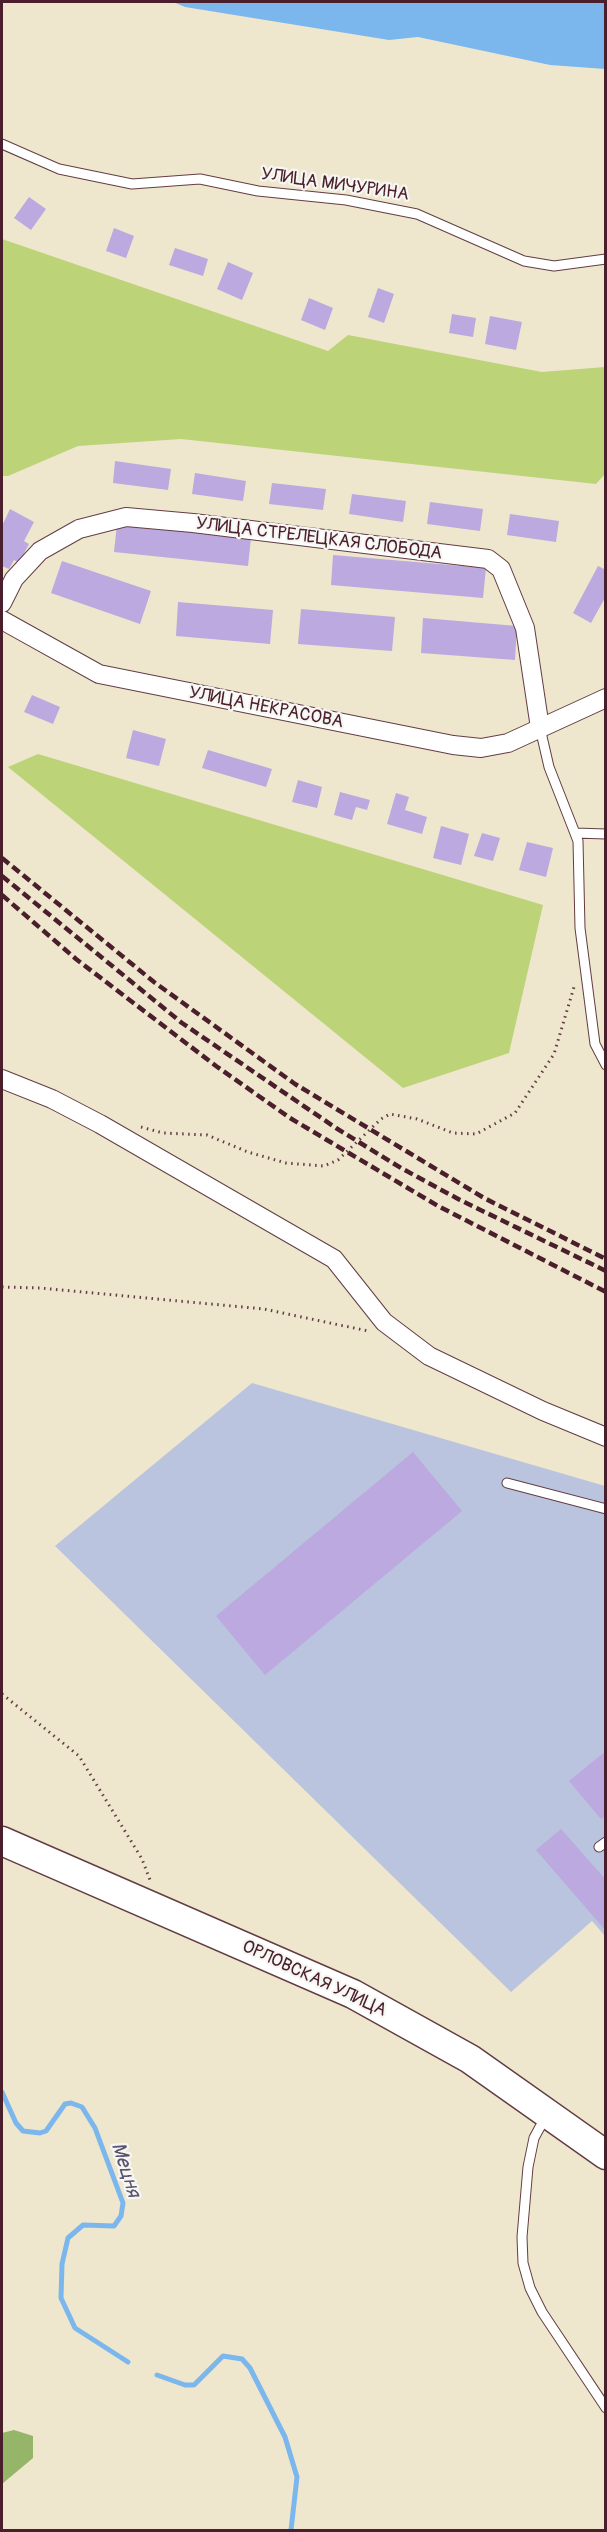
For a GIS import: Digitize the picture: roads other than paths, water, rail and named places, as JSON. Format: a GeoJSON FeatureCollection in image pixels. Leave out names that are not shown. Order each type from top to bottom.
{"type":"FeatureCollection","features":[{"type":"Feature","properties":{"kind":"main road","name":"ОРЛОВСКАЯ УЛИЦА"},"geometry":{"type":"LineString","coordinates":[[2,1841],[353,1994],[470,2059],[606,2155]]}},
{"type":"Feature","properties":{"kind":"street","name":"УЛИЦА СТРЕЛЕЦКАЯ СЛОБОДА"},"geometry":{"type":"LineString","coordinates":[[2,603],[14,579],[40,551],[79,529],[126,517],[488,559],[501,568],[525,628],[542,727]]}},
{"type":"Feature","properties":{"kind":"street","name":"УЛИЦА НЕКРАСОВА"},"geometry":{"type":"LineString","coordinates":[[2,620],[99,674],[430,741],[481,748],[508,743],[606,698]]}},
{"type":"Feature","properties":{"kind":"street"},"geometry":{"type":"LineString","coordinates":[[2,1079],[52,1099],[121,1136],[334,1258],[384,1322],[429,1356],[543,1411],[606,1437]]}},
{"type":"Feature","properties":{"kind":"lane","name":"УЛИЦА МИЧУРИНА"},"geometry":{"type":"LineString","coordinates":[[2,144],[59,170],[132,184],[200,179],[258,191],[346,200],[417,214],[524,261],[554,266],[606,259]]}},
{"type":"Feature","properties":{"kind":"lane"},"geometry":{"type":"LineString","coordinates":[[542,727],[549,767],[576,833],[580,928],[586,975],[595,1044],[606,1065]]}},
{"type":"Feature","properties":{"kind":"lane"},"geometry":{"type":"LineString","coordinates":[[576,833],[606,834]]}},
{"type":"Feature","properties":{"kind":"lane"},"geometry":{"type":"LineString","coordinates":[[507,1482],[606,1509]]}},
{"type":"Feature","properties":{"kind":"lane"},"geometry":{"type":"LineString","coordinates":[[547,2113],[534,2138],[529,2159],[522,2237],[523,2264],[530,2288],[542,2312],[606,2408]]}},
{"type":"Feature","properties":{"kind":"water"},"geometry":{"type":"Polygon","coordinates":[[[173,2],[605,2],[605,69],[550,65],[418,37],[389,40],[185,7],[173,2]]]}},
{"type":"Feature","properties":{"kind":"waterway","name":"Мецня"},"geometry":{"type":"LineString","coordinates":[[2,2092],[16,2123],[23,2131],[40,2133],[46,2131],[65,2104],[71,2103],[82,2107],[95,2128],[123,2203],[121,2216],[114,2226],[83,2225],[68,2238],[62,2264],[61,2298],[75,2328],[128,2362]]}},
{"type":"Feature","properties":{"kind":"waterway","name":"Мецня"},"geometry":{"type":"LineString","coordinates":[[157,2375],[185,2385],[194,2385],[223,2356],[242,2359],[250,2368],[285,2437],[297,2477],[291,2530]]}},
{"type":"Feature","properties":{"kind":"railway"},"geometry":{"type":"LineString","coordinates":[[2,858],[154,982],[295,1084],[484,1198],[606,1259]]}},
{"type":"Feature","properties":{"kind":"railway"},"geometry":{"type":"LineString","coordinates":[[2,876],[182,1023],[336,1128],[401,1168],[460,1200],[606,1271]]}},
{"type":"Feature","properties":{"kind":"railway"},"geometry":{"type":"LineString","coordinates":[[2,895],[76,959],[216,1066],[290,1118],[438,1206],[606,1292]]}}]}
